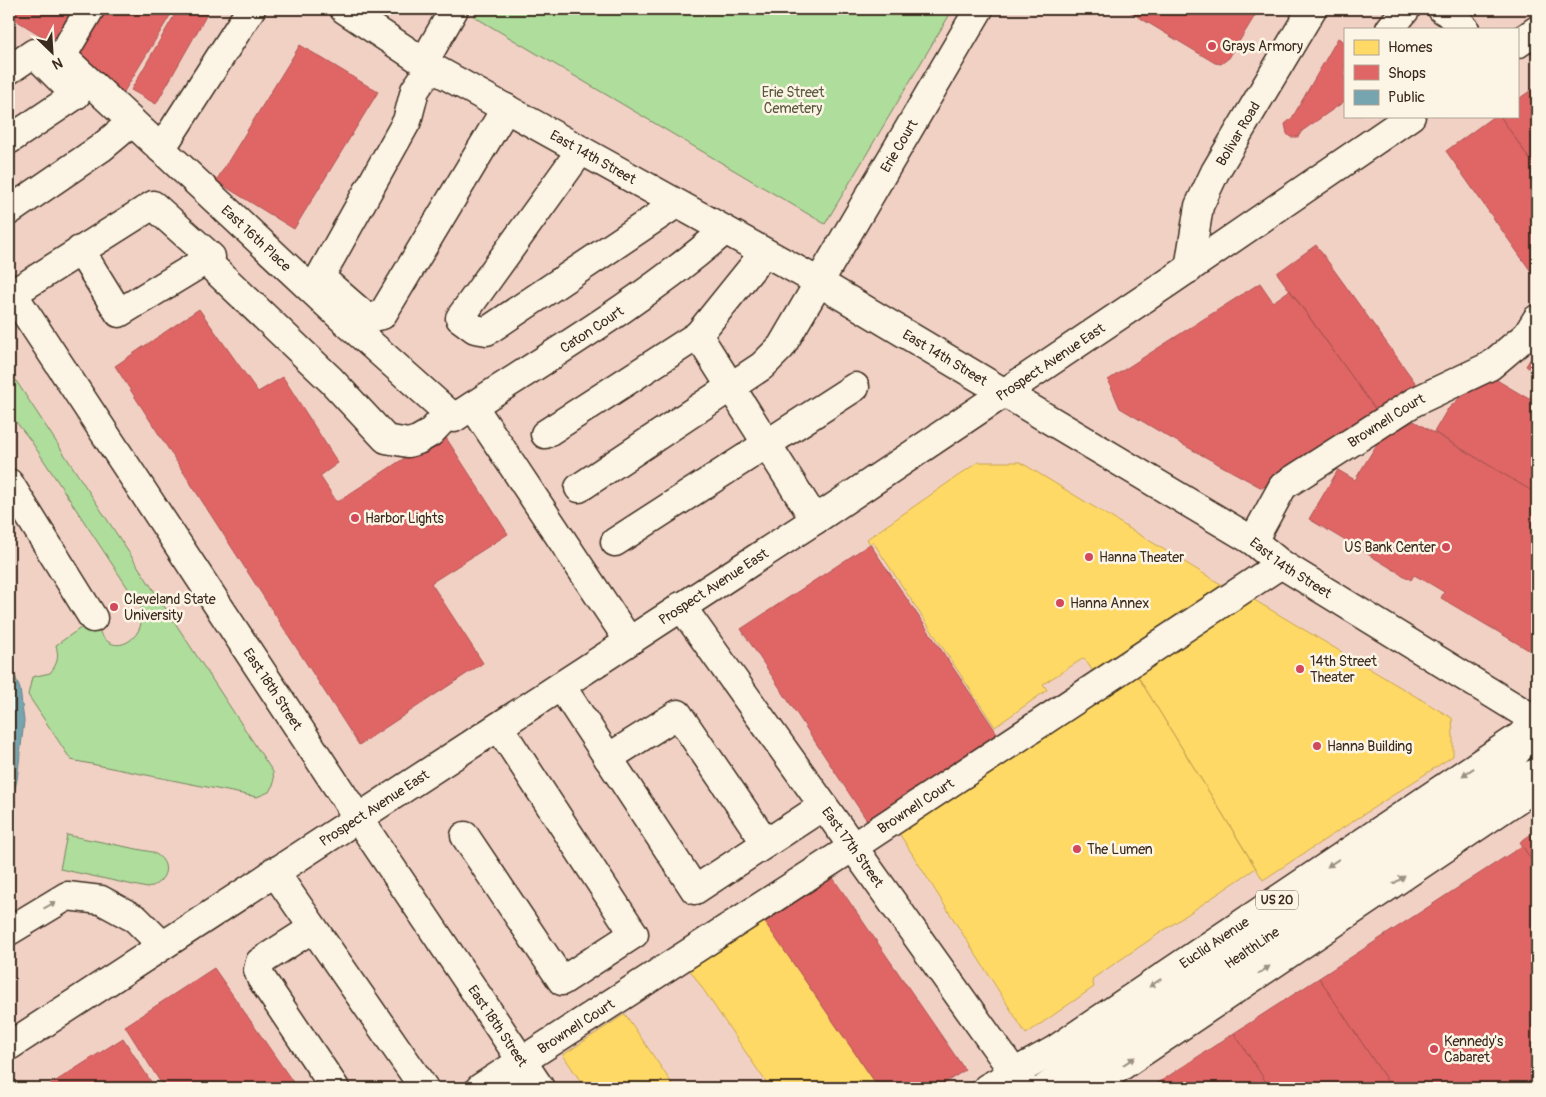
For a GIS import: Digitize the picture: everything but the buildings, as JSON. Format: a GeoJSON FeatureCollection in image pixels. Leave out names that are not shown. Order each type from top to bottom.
{"type":"FeatureCollection","features":[{"type":"Feature","properties":{"kind":"main road","name":"East 16th Place"},"geometry":{"type":"LineString","coordinates":[[90,9],[62,56],[84,89],[132,122],[344,321],[459,412],[629,641]]}},
{"type":"Feature","properties":{"kind":"main road"},"geometry":{"type":"LineString","coordinates":[[161,149],[251,9]]}},
{"type":"Feature","properties":{"kind":"main road","name":"East 14th Street"},"geometry":{"type":"LineString","coordinates":[[344,9],[428,64],[724,231],[818,281],[1006,392],[1253,541],[1281,564],[1537,724]]}},
{"type":"Feature","properties":{"kind":"main road"},"geometry":{"type":"LineString","coordinates":[[454,9],[415,90],[408,121],[320,277],[366,318],[382,315],[506,108]]}},
{"type":"Feature","properties":{"kind":"main road","name":"Erie Court"},"geometry":{"type":"LineString","coordinates":[[579,488],[762,366],[781,346],[979,9]]}},
{"type":"Feature","properties":{"kind":"main road","name":"Bolivar Road"},"geometry":{"type":"LineString","coordinates":[[1189,269],[1199,206],[1215,172],[1312,9]]}},
{"type":"Feature","properties":{"kind":"main road"},"geometry":{"type":"LineString","coordinates":[[1391,28],[1406,9]]}},
{"type":"Feature","properties":{"kind":"main road"},"geometry":{"type":"LineString","coordinates":[[1442,9],[1456,18],[1464,28]]}},
{"type":"Feature","properties":{"kind":"main road"},"geometry":{"type":"LineString","coordinates":[[1518,43],[1537,30]]}},
{"type":"Feature","properties":{"kind":"main road"},"geometry":{"type":"LineString","coordinates":[[9,70],[34,53],[84,89],[9,140]]}},
{"type":"Feature","properties":{"kind":"main road","name":"Prospect Avenue East"},"geometry":{"type":"LineString","coordinates":[[9,1046],[274,871],[499,727],[814,520],[1189,269],[1408,118]]}},
{"type":"Feature","properties":{"kind":"main road"},"geometry":{"type":"LineString","coordinates":[[9,211],[102,148],[132,122]]}},
{"type":"Feature","properties":{"kind":"main road"},"geometry":{"type":"LineString","coordinates":[[581,150],[460,318],[475,329],[487,331],[676,204]]}},
{"type":"Feature","properties":{"kind":"main road","name":"Caton Court"},"geometry":{"type":"LineString","coordinates":[[80,250],[153,205],[211,257],[205,260],[331,380],[386,439],[408,443],[430,433],[459,412],[619,311],[686,264],[724,231]]}},
{"type":"Feature","properties":{"kind":"main road"},"geometry":{"type":"LineString","coordinates":[[11,291],[80,250],[120,313],[205,260]]}},
{"type":"Feature","properties":{"kind":"main road"},"geometry":{"type":"LineString","coordinates":[[545,434],[698,335],[764,253]]}},
{"type":"Feature","properties":{"kind":"main road","name":"East 18th Street"},"geometry":{"type":"LineString","coordinates":[[11,291],[358,818],[523,1060],[540,1088]]}},
{"type":"Feature","properties":{"kind":"main road","name":"Brownell Court"},"geometry":{"type":"LineString","coordinates":[[1253,541],[1283,486],[1414,402],[1490,366],[1527,334],[1537,319]]}},
{"type":"Feature","properties":{"kind":"main road"},"geometry":{"type":"LineString","coordinates":[[698,335],[814,520]]}},
{"type":"Feature","properties":{"kind":"main road"},"geometry":{"type":"LineString","coordinates":[[615,542],[855,387]]}},
{"type":"Feature","properties":{"kind":"main road"},"geometry":{"type":"LineString","coordinates":[[9,483],[93,618]]}},
{"type":"Feature","properties":{"kind":"main road","name":"Brownell Court"},"geometry":{"type":"LineString","coordinates":[[480,1088],[853,847],[1281,564]]}},
{"type":"Feature","properties":{"kind":"main road","name":"East 17th Street"},"geometry":{"type":"LineString","coordinates":[[681,606],[1019,1080]]}},
{"type":"Feature","properties":{"kind":"main road"},"geometry":{"type":"LineString","coordinates":[[561,686],[694,890],[824,806]]}},
{"type":"Feature","properties":{"kind":"main road"},"geometry":{"type":"LineString","coordinates":[[608,758],[678,714],[766,843]]}},
{"type":"Feature","properties":{"kind":"main road","name":"HealthLine"},"geometry":{"type":"LineString","coordinates":[[1484,790],[1537,724]]}},
{"type":"Feature","properties":{"kind":"main road","name":"Euclid Avenue"},"geometry":{"type":"LineString","coordinates":[[987,1088],[1019,1080],[1053,1051],[1537,724]]}},
{"type":"Feature","properties":{"kind":"main road"},"geometry":{"type":"LineString","coordinates":[[465,836],[562,981],[634,934],[499,727]]}},
{"type":"Feature","properties":{"kind":"main road","name":"HealthLine"},"geometry":{"type":"LineString","coordinates":[[1045,1088],[1484,790],[1537,773]]}},
{"type":"Feature","properties":{"kind":"main road"},"geometry":{"type":"LineString","coordinates":[[1089,1088],[1537,786]]}},
{"type":"Feature","properties":{"kind":"main road"},"geometry":{"type":"LineString","coordinates":[[274,871],[424,1088]]}},
{"type":"Feature","properties":{"kind":"main road"},"geometry":{"type":"LineString","coordinates":[[9,931],[66,896],[102,900],[136,919],[162,945]]}},
{"type":"Feature","properties":{"kind":"main road"},"geometry":{"type":"LineString","coordinates":[[313,928],[260,962],[258,970],[261,978],[335,1088]]}},
{"type":"Feature","properties":{"kind":"shaded area"},"geometry":{"type":"Polygon","coordinates":[[[9,9],[1537,9],[1537,1088],[9,1088],[9,9]]]}},
{"type":"Feature","properties":{"kind":"green space","name":"Erie Street Cemetery"},"geometry":{"type":"Polygon","coordinates":[[[478,9],[953,9],[825,224],[473,16],[478,9]]]}},
{"type":"Feature","properties":{"kind":"green space"},"geometry":{"type":"Polygon","coordinates":[[[9,370],[273,772],[274,783],[269,792],[257,797],[71,760],[28,695],[32,677],[50,673],[55,666],[58,656],[56,645],[85,625],[95,624],[106,640],[116,645],[126,643],[138,632],[142,613],[141,608],[31,441],[9,413],[9,370]]]}},
{"type":"Feature","properties":{"kind":"green space"},"geometry":{"type":"Polygon","coordinates":[[[67,835],[152,852],[163,861],[165,872],[163,877],[159,882],[147,888],[60,869],[67,835]]]}},
{"type":"Feature","properties":{"kind":"place","name":"Grays Armory"},"geometry":{"type":"Point","coordinates":[1212,46]}},
{"type":"Feature","properties":{"kind":"place","name":"Harbor Lights"},"geometry":{"type":"Point","coordinates":[355,518]}},
{"type":"Feature","properties":{"kind":"place","name":"US Bank Center"},"geometry":{"type":"Point","coordinates":[1446,547]}},
{"type":"Feature","properties":{"kind":"place","name":"Hanna Theater"},"geometry":{"type":"Point","coordinates":[1089,557]}},
{"type":"Feature","properties":{"kind":"place","name":"Hanna Annex"},"geometry":{"type":"Point","coordinates":[1060,603]}},
{"type":"Feature","properties":{"kind":"place","name":"Cleveland State University"},"geometry":{"type":"Point","coordinates":[114,607]}},
{"type":"Feature","properties":{"kind":"place","name":"14th Street Theater"},"geometry":{"type":"Point","coordinates":[1300,669]}},
{"type":"Feature","properties":{"kind":"place","name":"Hanna Building"},"geometry":{"type":"Point","coordinates":[1317,746]}},
{"type":"Feature","properties":{"kind":"place","name":"The Lumen"},"geometry":{"type":"Point","coordinates":[1077,849]}},
{"type":"Feature","properties":{"kind":"place","name":"Kennedy's Cabaret"},"geometry":{"type":"Point","coordinates":[1434,1049]}}]}
